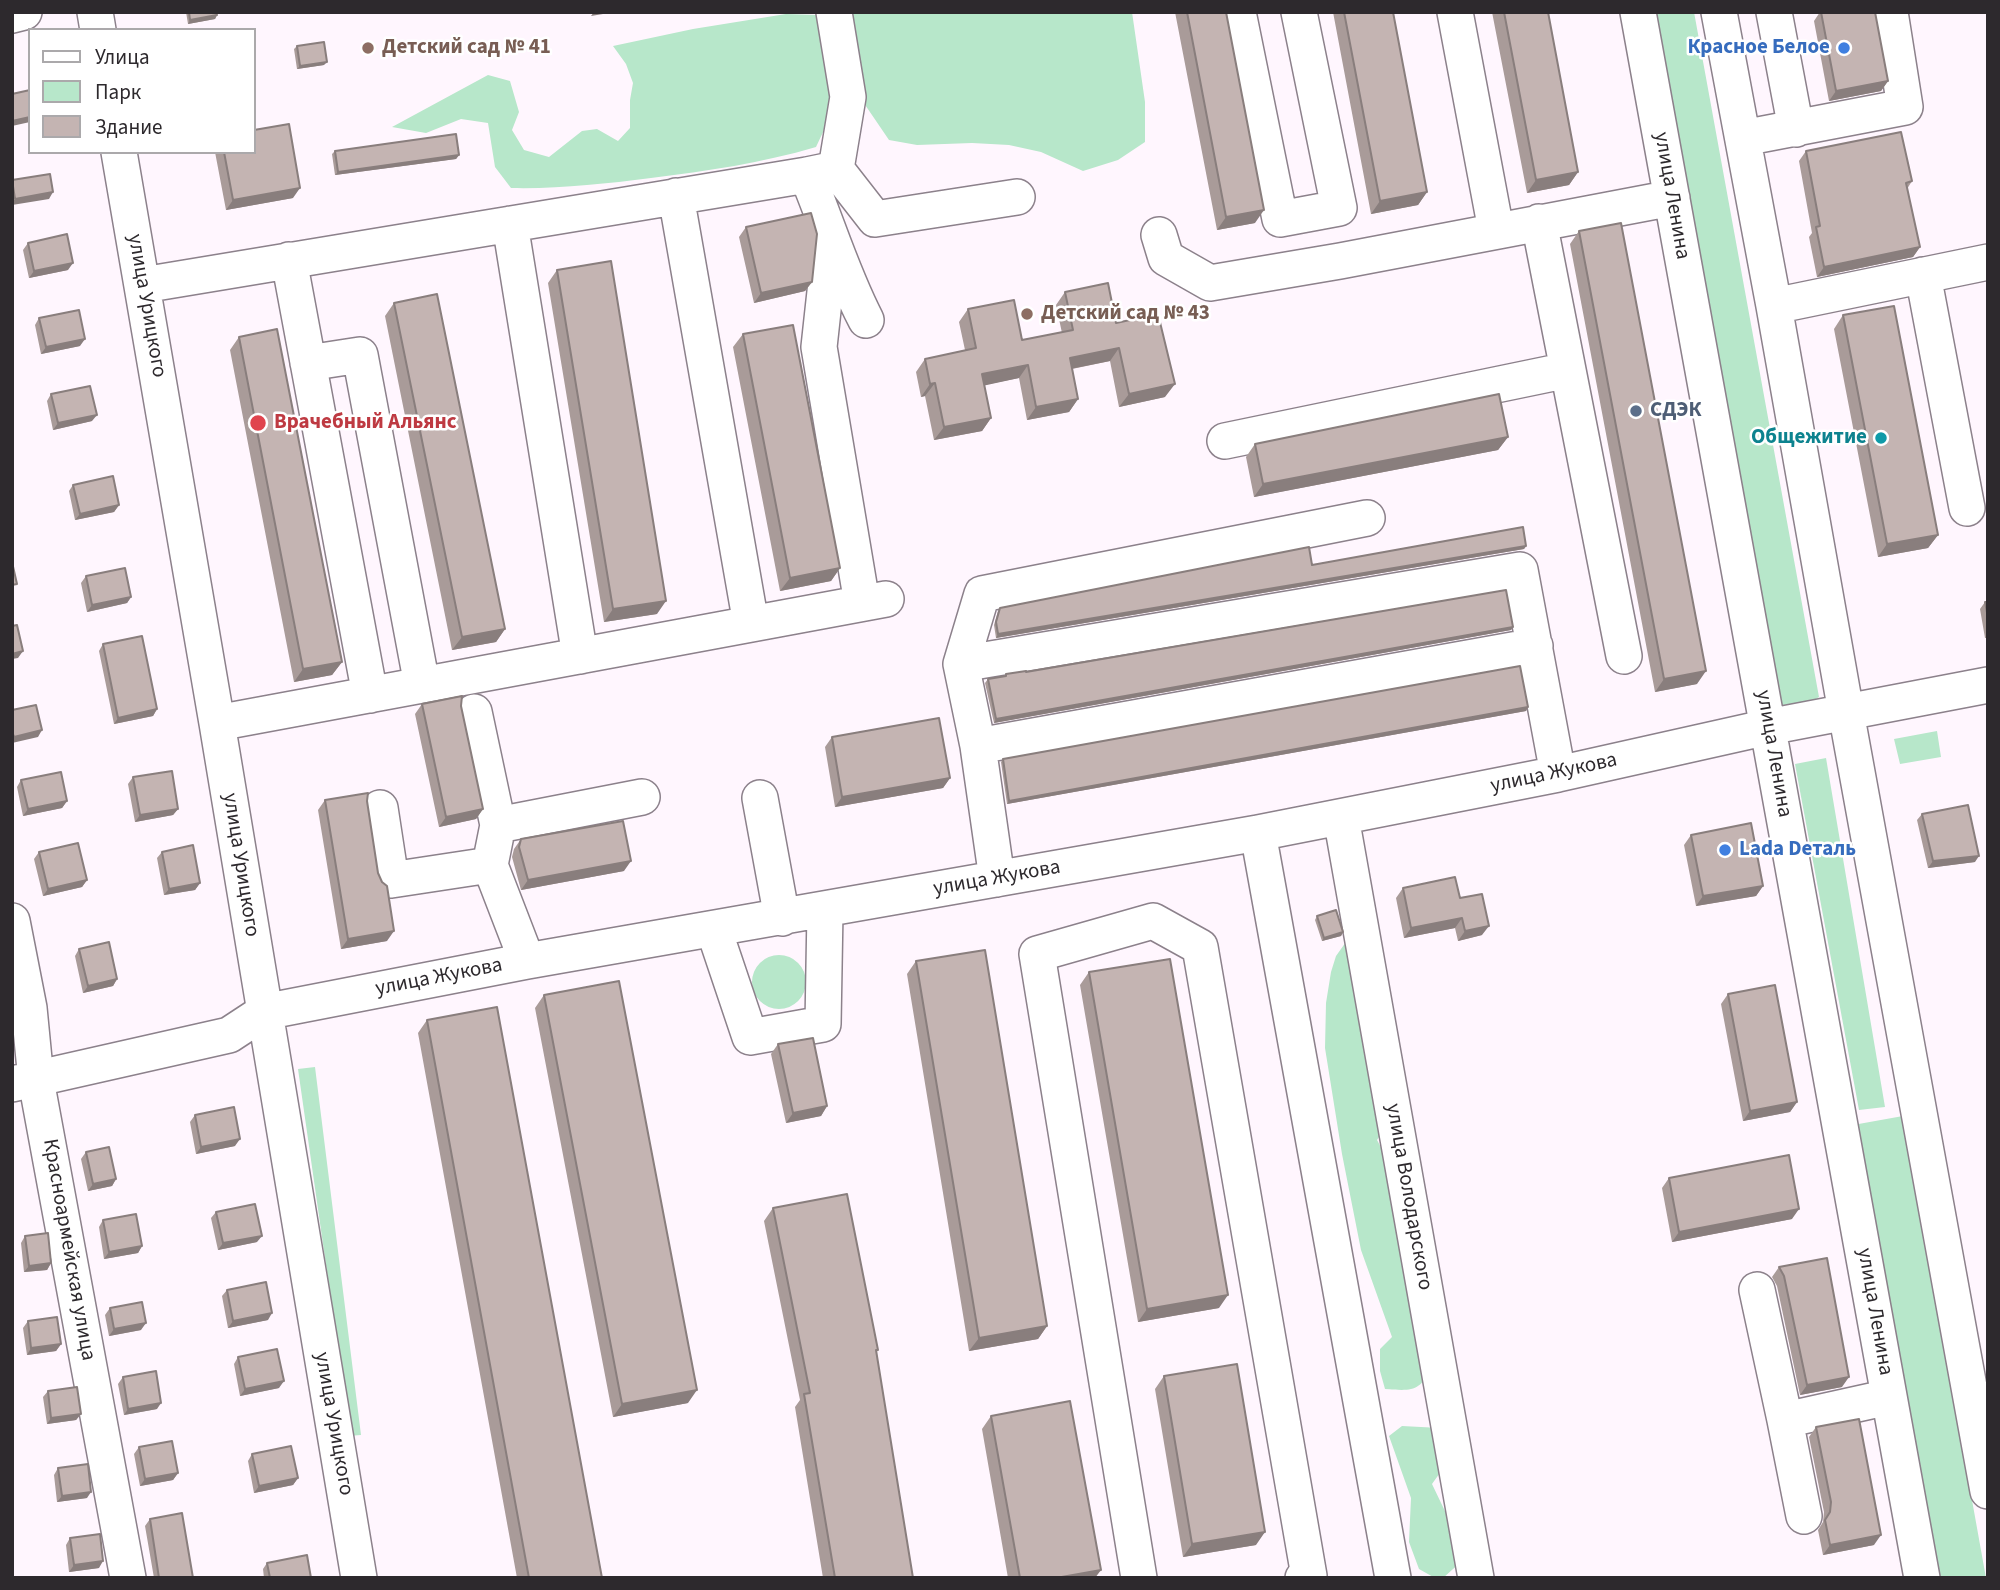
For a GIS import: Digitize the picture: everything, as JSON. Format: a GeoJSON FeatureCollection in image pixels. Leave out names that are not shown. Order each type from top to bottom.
{"type":"FeatureCollection","features":[{"type":"Feature","properties":{"kind":"street"},"geometry":{"type":"LineString","coordinates":[[12,15],[24,12]]}},
{"type":"Feature","properties":{"kind":"street"},"geometry":{"type":"LineString","coordinates":[[834,12],[848,97],[821,172],[832,236],[847,283],[866,320]]}},
{"type":"Feature","properties":{"kind":"street"},"geometry":{"type":"LineString","coordinates":[[1238,12],[1280,219],[1339,208],[1299,12]]}},
{"type":"Feature","properties":{"kind":"street"},"geometry":{"type":"LineString","coordinates":[[1455,12],[1496,230]]}},
{"type":"Feature","properties":{"kind":"street","name":"улица Ленина"},"geometry":{"type":"LineString","coordinates":[[1638,12],[1922,1578]]}},
{"type":"Feature","properties":{"kind":"street"},"geometry":{"type":"LineString","coordinates":[[1719,12],[1988,1491]]}},
{"type":"Feature","properties":{"kind":"street"},"geometry":{"type":"LineString","coordinates":[[1774,12],[1796,129]]}},
{"type":"Feature","properties":{"kind":"street"},"geometry":{"type":"LineString","coordinates":[[1743,138],[1905,107],[1889,12]]}},
{"type":"Feature","properties":{"kind":"street","name":"улица Урицкого"},"geometry":{"type":"LineString","coordinates":[[120,154],[359,1578]]}},
{"type":"Feature","properties":{"kind":"street"},"geometry":{"type":"LineString","coordinates":[[143,285],[821,172]]}},
{"type":"Feature","properties":{"kind":"street"},"geometry":{"type":"LineString","coordinates":[[821,172],[874,219],[1017,197]]}},
{"type":"Feature","properties":{"kind":"street"},"geometry":{"type":"LineString","coordinates":[[676,196],[751,624]]}},
{"type":"Feature","properties":{"kind":"street"},"geometry":{"type":"LineString","coordinates":[[1159,235],[1166,258],[1210,283],[1672,198]]}},
{"type":"Feature","properties":{"kind":"street"},"geometry":{"type":"LineString","coordinates":[[1539,222],[1624,656]]}},
{"type":"Feature","properties":{"kind":"street"},"geometry":{"type":"LineString","coordinates":[[510,224],[580,656]]}},
{"type":"Feature","properties":{"kind":"street"},"geometry":{"type":"LineString","coordinates":[[217,723],[874,601],[819,347],[832,236]]}},
{"type":"Feature","properties":{"kind":"street"},"geometry":{"type":"LineString","coordinates":[[289,260],[370,695]]}},
{"type":"Feature","properties":{"kind":"street"},"geometry":{"type":"LineString","coordinates":[[1774,306],[1988,262]]}},
{"type":"Feature","properties":{"kind":"street"},"geometry":{"type":"LineString","coordinates":[[1923,275],[1967,508]]}},
{"type":"Feature","properties":{"kind":"street"},"geometry":{"type":"LineString","coordinates":[[308,363],[360,355],[422,685]]}},
{"type":"Feature","properties":{"kind":"street"},"geometry":{"type":"LineString","coordinates":[[1225,442],[1568,370]]}},
{"type":"Feature","properties":{"kind":"street"},"geometry":{"type":"LineString","coordinates":[[997,879],[978,746],[961,664],[982,594],[1367,518]]}},
{"type":"Feature","properties":{"kind":"street"},"geometry":{"type":"LineString","coordinates":[[961,664],[1520,570],[1558,774]]}},
{"type":"Feature","properties":{"kind":"street"},"geometry":{"type":"LineString","coordinates":[[978,746],[1535,646]]}},
{"type":"Feature","properties":{"kind":"street","name":"улица Жукова"},"geometry":{"type":"LineString","coordinates":[[24,1082],[229,1035],[264,1012],[527,961],[825,911],[1258,833],[1558,774],[1768,727],[1988,685]]}},
{"type":"Feature","properties":{"kind":"street"},"geometry":{"type":"LineString","coordinates":[[474,712],[498,825],[490,865],[527,961]]}},
{"type":"Feature","properties":{"kind":"street"},"geometry":{"type":"LineString","coordinates":[[498,825],[642,797]]}},
{"type":"Feature","properties":{"kind":"street"},"geometry":{"type":"LineString","coordinates":[[760,798],[782,918]]}},
{"type":"Feature","properties":{"kind":"street"},"geometry":{"type":"LineString","coordinates":[[380,808],[391,880],[490,865]]}},
{"type":"Feature","properties":{"kind":"street","name":"улица Володарского"},"geometry":{"type":"LineString","coordinates":[[1340,817],[1476,1578]]}},
{"type":"Feature","properties":{"kind":"street"},"geometry":{"type":"LineString","coordinates":[[1258,833],[1393,1578]]}},
{"type":"Feature","properties":{"kind":"street"},"geometry":{"type":"LineString","coordinates":[[714,930],[750,1037],[823,1024],[825,911]]}},
{"type":"Feature","properties":{"kind":"street","name":"Красноармейская улица"},"geometry":{"type":"LineString","coordinates":[[12,921],[29,1008],[24,1082],[128,1578]]}},
{"type":"Feature","properties":{"kind":"street"},"geometry":{"type":"LineString","coordinates":[[1139,1578],[1037,954],[1153,921],[1200,947],[1309,1576],[1303,1578]]}},
{"type":"Feature","properties":{"kind":"street"},"geometry":{"type":"LineString","coordinates":[[1757,1290],[1804,1516]]}},
{"type":"Feature","properties":{"kind":"street"},"geometry":{"type":"LineString","coordinates":[[1785,1420],[1889,1397]]}},
{"type":"Feature","properties":{"kind":"green space"},"geometry":{"type":"Polygon","coordinates":[[[844,12],[1132,12],[1145,102],[1145,142],[1118,160],[1083,171],[1041,152],[1009,145],[917,145],[889,140],[857,93],[844,12]]]}},
{"type":"Feature","properties":{"kind":"green space"},"geometry":{"type":"Polygon","coordinates":[[[1651,12],[1694,12],[1819,697],[1808,704],[1782,705],[1651,12]]]}},
{"type":"Feature","properties":{"kind":"green space"},"geometry":{"type":"Polygon","coordinates":[[[786,14],[818,15],[832,92],[832,113],[816,147],[796,153],[714,169],[616,182],[511,188],[495,167],[488,123],[461,119],[426,133],[392,127],[488,75],[510,81],[519,112],[512,130],[524,150],[549,157],[582,131],[597,129],[618,141],[630,128],[633,83],[626,64],[613,46],[693,29],[786,14]]]}},
{"type":"Feature","properties":{"kind":"green space"},"geometry":{"type":"Polygon","coordinates":[[[1937,731],[1941,757],[1900,764],[1894,739],[1937,731]]]}},
{"type":"Feature","properties":{"kind":"green space"},"geometry":{"type":"Polygon","coordinates":[[[1826,758],[1885,1107],[1859,1110],[1795,764],[1826,758]]]}},
{"type":"Feature","properties":{"kind":"green space"},"geometry":{"type":"Polygon","coordinates":[[[1353,932],[1388,1123],[1377,1140],[1399,1181],[1433,1367],[1419,1385],[1408,1390],[1385,1389],[1380,1371],[1380,1349],[1392,1337],[1361,1250],[1325,1048],[1326,1003],[1331,972],[1336,956],[1353,932]]]}},
{"type":"Feature","properties":{"kind":"green space"},"geometry":{"type":"Polygon","coordinates":[[[779,955],[798,963],[806,982],[798,1001],[779,1009],[760,1001],[752,982],[760,963],[779,955]]]}},
{"type":"Feature","properties":{"kind":"green space"},"geometry":{"type":"Polygon","coordinates":[[[315,1067],[361,1435],[348,1436],[298,1069],[315,1067]]]}},
{"type":"Feature","properties":{"kind":"green space"},"geometry":{"type":"Polygon","coordinates":[[[1903,1116],[1986,1578],[1933,1578],[1853,1125],[1903,1116]]]}},
{"type":"Feature","properties":{"kind":"green space"},"geometry":{"type":"Polygon","coordinates":[[[1402,1426],[1440,1428],[1442,1470],[1432,1484],[1453,1528],[1462,1561],[1443,1578],[1435,1578],[1419,1569],[1409,1542],[1411,1498],[1389,1436],[1402,1426]]]}},
{"type":"Feature","properties":{"kind":"building"},"geometry":{"type":"Polygon","coordinates":[[[189,12],[216,12],[217,15],[190,20],[189,12]]]}},
{"type":"Feature","properties":{"kind":"building"},"geometry":{"type":"Polygon","coordinates":[[[1187,12],[1226,12],[1264,210],[1226,217],[1187,12]]]}},
{"type":"Feature","properties":{"kind":"building"},"geometry":{"type":"Polygon","coordinates":[[[1344,12],[1393,12],[1427,192],[1380,201],[1344,12]]]}},
{"type":"Feature","properties":{"kind":"building"},"geometry":{"type":"Polygon","coordinates":[[[1504,12],[1548,12],[1578,172],[1536,180],[1504,12]]]}},
{"type":"Feature","properties":{"kind":"building"},"geometry":{"type":"Polygon","coordinates":[[[1821,12],[1875,12],[1888,81],[1836,91],[1821,12]]]}},
{"type":"Feature","properties":{"kind":"building"},"geometry":{"type":"Polygon","coordinates":[[[324,42],[327,62],[300,66],[297,46],[324,42]]]}},
{"type":"Feature","properties":{"kind":"building"},"geometry":{"type":"Polygon","coordinates":[[[28,90],[28,117],[12,121],[12,94],[28,90]]]}},
{"type":"Feature","properties":{"kind":"building"},"geometry":{"type":"Polygon","coordinates":[[[289,124],[300,188],[233,200],[224,154],[256,154],[256,130],[289,124]]]}},
{"type":"Feature","properties":{"kind":"building"},"geometry":{"type":"Polygon","coordinates":[[[1901,132],[1912,181],[1906,183],[1920,247],[1824,267],[1816,227],[1820,226],[1806,151],[1901,132]]]}},
{"type":"Feature","properties":{"kind":"building"},"geometry":{"type":"Polygon","coordinates":[[[456,134],[459,155],[338,172],[335,151],[456,134]]]}},
{"type":"Feature","properties":{"kind":"building"},"geometry":{"type":"Polygon","coordinates":[[[50,174],[53,192],[15,199],[12,180],[50,174]]]}},
{"type":"Feature","properties":{"kind":"building"},"geometry":{"type":"Polygon","coordinates":[[[811,213],[817,234],[812,282],[761,293],[746,227],[811,213]]]}},
{"type":"Feature","properties":{"kind":"building"},"geometry":{"type":"Polygon","coordinates":[[[1621,223],[1706,671],[1664,679],[1579,231],[1621,223]]]}},
{"type":"Feature","properties":{"kind":"building"},"geometry":{"type":"Polygon","coordinates":[[[67,234],[73,263],[34,271],[28,243],[67,234]]]}},
{"type":"Feature","properties":{"kind":"building"},"geometry":{"type":"Polygon","coordinates":[[[611,261],[666,601],[613,609],[557,270],[611,261]]]}},
{"type":"Feature","properties":{"kind":"building"},"geometry":{"type":"Polygon","coordinates":[[[1108,283],[1116,323],[1158,314],[1175,384],[1129,394],[1119,348],[1070,358],[1078,399],[1036,407],[1028,365],[982,374],[991,418],[944,427],[935,383],[930,384],[925,359],[976,348],[968,309],[1014,300],[1022,340],[1073,330],[1065,292],[1108,283]]]}},
{"type":"Feature","properties":{"kind":"building"},"geometry":{"type":"Polygon","coordinates":[[[437,294],[505,629],[462,637],[394,303],[437,294]]]}},
{"type":"Feature","properties":{"kind":"building","name":"Общежитие"},"geometry":{"type":"Polygon","coordinates":[[[1894,306],[1938,535],[1887,544],[1843,315],[1894,306]]]}},
{"type":"Feature","properties":{"kind":"building"},"geometry":{"type":"Polygon","coordinates":[[[79,310],[85,339],[46,347],[39,318],[79,310]]]}},
{"type":"Feature","properties":{"kind":"building"},"geometry":{"type":"Polygon","coordinates":[[[793,325],[840,568],[790,578],[743,334],[793,325]]]}},
{"type":"Feature","properties":{"kind":"building"},"geometry":{"type":"Polygon","coordinates":[[[277,329],[342,662],[303,669],[239,337],[277,329]]]}},
{"type":"Feature","properties":{"kind":"building"},"geometry":{"type":"Polygon","coordinates":[[[90,386],[97,415],[58,423],[51,394],[90,386]]]}},
{"type":"Feature","properties":{"kind":"building"},"geometry":{"type":"Polygon","coordinates":[[[1499,394],[1508,437],[1263,484],[1255,444],[1499,394]]]}},
{"type":"Feature","properties":{"kind":"building"},"geometry":{"type":"Polygon","coordinates":[[[113,476],[119,505],[80,514],[73,485],[113,476]]]}},
{"type":"Feature","properties":{"kind":"building"},"geometry":{"type":"Polygon","coordinates":[[[1523,527],[1526,546],[998,634],[996,622],[1000,608],[1309,547],[1312,565],[1523,527]]]}},
{"type":"Feature","properties":{"kind":"building"},"geometry":{"type":"Polygon","coordinates":[[[12,562],[17,584],[12,585],[12,562]]]}},
{"type":"Feature","properties":{"kind":"building"},"geometry":{"type":"Polygon","coordinates":[[[125,568],[131,597],[92,605],[86,576],[125,568]]]}},
{"type":"Feature","properties":{"kind":"building"},"geometry":{"type":"Polygon","coordinates":[[[1506,590],[1513,627],[996,719],[988,679],[1006,674],[1506,590]]]}},
{"type":"Feature","properties":{"kind":"building"},"geometry":{"type":"Polygon","coordinates":[[[17,625],[23,651],[12,654],[12,626],[17,625]]]}},
{"type":"Feature","properties":{"kind":"building"},"geometry":{"type":"Polygon","coordinates":[[[142,636],[157,709],[118,718],[103,644],[142,636]]]}},
{"type":"Feature","properties":{"kind":"building"},"geometry":{"type":"Polygon","coordinates":[[[1520,666],[1528,707],[1009,801],[1003,759],[1520,666]]]}},
{"type":"Feature","properties":{"kind":"building"},"geometry":{"type":"Polygon","coordinates":[[[462,696],[461,706],[483,809],[446,817],[422,704],[462,696]]]}},
{"type":"Feature","properties":{"kind":"building"},"geometry":{"type":"Polygon","coordinates":[[[36,705],[42,730],[14,737],[12,710],[36,705]]]}},
{"type":"Feature","properties":{"kind":"building"},"geometry":{"type":"Polygon","coordinates":[[[939,718],[950,778],[842,797],[832,737],[939,718]]]}},
{"type":"Feature","properties":{"kind":"building"},"geometry":{"type":"Polygon","coordinates":[[[172,771],[178,809],[140,815],[133,777],[172,771]]]}},
{"type":"Feature","properties":{"kind":"building"},"geometry":{"type":"Polygon","coordinates":[[[61,772],[67,801],[28,809],[21,780],[61,772]]]}},
{"type":"Feature","properties":{"kind":"building"},"geometry":{"type":"Polygon","coordinates":[[[368,793],[378,873],[387,886],[394,931],[348,939],[325,800],[368,793]]]}},
{"type":"Feature","properties":{"kind":"building"},"geometry":{"type":"Polygon","coordinates":[[[1968,805],[1979,856],[1933,861],[1922,814],[1968,805]]]}},
{"type":"Feature","properties":{"kind":"building"},"geometry":{"type":"Polygon","coordinates":[[[623,821],[631,861],[528,880],[519,847],[521,839],[623,821]]]}},
{"type":"Feature","properties":{"kind":"building"},"geometry":{"type":"Polygon","coordinates":[[[1751,823],[1763,886],[1703,896],[1691,835],[1751,823]]]}},
{"type":"Feature","properties":{"kind":"building"},"geometry":{"type":"Polygon","coordinates":[[[78,843],[87,880],[48,889],[39,852],[78,843]]]}},
{"type":"Feature","properties":{"kind":"building"},"geometry":{"type":"Polygon","coordinates":[[[193,845],[200,883],[169,889],[162,852],[193,845]]]}},
{"type":"Feature","properties":{"kind":"building"},"geometry":{"type":"Polygon","coordinates":[[[1455,877],[1460,898],[1482,894],[1489,926],[1465,931],[1462,918],[1411,928],[1403,888],[1455,877]]]}},
{"type":"Feature","properties":{"kind":"building"},"geometry":{"type":"Polygon","coordinates":[[[1336,910],[1343,932],[1324,938],[1317,916],[1336,910]]]}},
{"type":"Feature","properties":{"kind":"building"},"geometry":{"type":"Polygon","coordinates":[[[109,942],[117,979],[88,986],[79,949],[109,942]]]}},
{"type":"Feature","properties":{"kind":"building"},"geometry":{"type":"Polygon","coordinates":[[[985,950],[1047,1326],[979,1338],[916,961],[985,950]]]}},
{"type":"Feature","properties":{"kind":"building"},"geometry":{"type":"Polygon","coordinates":[[[1170,959],[1228,1295],[1147,1309],[1089,972],[1170,959]]]}},
{"type":"Feature","properties":{"kind":"building"},"geometry":{"type":"Polygon","coordinates":[[[619,981],[697,1390],[622,1404],[544,995],[619,981]]]}},
{"type":"Feature","properties":{"kind":"building"},"geometry":{"type":"Polygon","coordinates":[[[1775,985],[1797,1102],[1750,1111],[1728,994],[1775,985]]]}},
{"type":"Feature","properties":{"kind":"building"},"geometry":{"type":"Polygon","coordinates":[[[497,1007],[602,1578],[529,1578],[427,1020],[497,1007]]]}},
{"type":"Feature","properties":{"kind":"building"},"geometry":{"type":"Polygon","coordinates":[[[813,1038],[827,1106],[793,1113],[778,1044],[813,1038]]]}},
{"type":"Feature","properties":{"kind":"building"},"geometry":{"type":"Polygon","coordinates":[[[234,1107],[240,1139],[201,1147],[195,1115],[234,1107]]]}},
{"type":"Feature","properties":{"kind":"building"},"geometry":{"type":"Polygon","coordinates":[[[109,1147],[116,1179],[93,1184],[86,1152],[109,1147]]]}},
{"type":"Feature","properties":{"kind":"building"},"geometry":{"type":"Polygon","coordinates":[[[1789,1155],[1799,1209],[1679,1232],[1669,1178],[1789,1155]]]}},
{"type":"Feature","properties":{"kind":"building"},"geometry":{"type":"Polygon","coordinates":[[[847,1194],[878,1350],[913,1578],[835,1578],[804,1394],[810,1393],[773,1208],[847,1194]]]}},
{"type":"Feature","properties":{"kind":"building"},"geometry":{"type":"Polygon","coordinates":[[[255,1204],[262,1236],[223,1243],[216,1212],[255,1204]]]}},
{"type":"Feature","properties":{"kind":"building"},"geometry":{"type":"Polygon","coordinates":[[[136,1214],[142,1246],[109,1252],[103,1220],[136,1214]]]}},
{"type":"Feature","properties":{"kind":"building"},"geometry":{"type":"Polygon","coordinates":[[[48,1233],[51,1263],[29,1266],[25,1236],[48,1233]]]}},
{"type":"Feature","properties":{"kind":"building"},"geometry":{"type":"Polygon","coordinates":[[[1827,1258],[1849,1377],[1807,1385],[1784,1276],[1779,1267],[1827,1258]]]}},
{"type":"Feature","properties":{"kind":"building"},"geometry":{"type":"Polygon","coordinates":[[[266,1282],[272,1313],[233,1321],[227,1290],[266,1282]]]}},
{"type":"Feature","properties":{"kind":"building"},"geometry":{"type":"Polygon","coordinates":[[[142,1302],[146,1323],[114,1329],[110,1308],[142,1302]]]}},
{"type":"Feature","properties":{"kind":"building"},"geometry":{"type":"Polygon","coordinates":[[[57,1317],[61,1344],[31,1348],[28,1321],[57,1317]]]}},
{"type":"Feature","properties":{"kind":"building"},"geometry":{"type":"Polygon","coordinates":[[[277,1349],[284,1381],[245,1389],[238,1357],[277,1349]]]}},
{"type":"Feature","properties":{"kind":"building"},"geometry":{"type":"Polygon","coordinates":[[[1237,1364],[1265,1532],[1192,1544],[1164,1376],[1237,1364]]]}},
{"type":"Feature","properties":{"kind":"building"},"geometry":{"type":"Polygon","coordinates":[[[156,1371],[161,1403],[128,1409],[123,1377],[156,1371]]]}},
{"type":"Feature","properties":{"kind":"building"},"geometry":{"type":"Polygon","coordinates":[[[77,1387],[81,1414],[51,1418],[48,1391],[77,1387]]]}},
{"type":"Feature","properties":{"kind":"building"},"geometry":{"type":"Polygon","coordinates":[[[1070,1401],[1101,1570],[1056,1578],[1020,1578],[991,1416],[1070,1401]]]}},
{"type":"Feature","properties":{"kind":"building"},"geometry":{"type":"Polygon","coordinates":[[[1859,1419],[1881,1535],[1830,1545],[1825,1520],[1830,1512],[1831,1502],[1816,1427],[1859,1419]]]}},
{"type":"Feature","properties":{"kind":"building"},"geometry":{"type":"Polygon","coordinates":[[[172,1441],[178,1473],[145,1479],[139,1447],[172,1441]]]}},
{"type":"Feature","properties":{"kind":"building"},"geometry":{"type":"Polygon","coordinates":[[[291,1446],[298,1478],[259,1486],[252,1454],[291,1446]]]}},
{"type":"Feature","properties":{"kind":"building"},"geometry":{"type":"Polygon","coordinates":[[[88,1464],[91,1492],[62,1496],[58,1468],[88,1464]]]}},
{"type":"Feature","properties":{"kind":"building"},"geometry":{"type":"Polygon","coordinates":[[[182,1513],[193,1578],[159,1578],[150,1519],[182,1513]]]}},
{"type":"Feature","properties":{"kind":"building"},"geometry":{"type":"Polygon","coordinates":[[[100,1534],[103,1561],[74,1565],[70,1538],[100,1534]]]}},
{"type":"Feature","properties":{"kind":"building"},"geometry":{"type":"Polygon","coordinates":[[[307,1555],[311,1578],[270,1578],[267,1563],[307,1555]]]}},
{"type":"Feature","properties":{"kind":"place","name":"Детский сад № 41"},"geometry":{"type":"Point","coordinates":[368,48]}},
{"type":"Feature","properties":{"kind":"place","name":"Красное Белое"},"geometry":{"type":"Point","coordinates":[1844,48]}},
{"type":"Feature","properties":{"kind":"place","name":"Детский сад № 43"},"geometry":{"type":"Point","coordinates":[1027,314]}},
{"type":"Feature","properties":{"kind":"place","name":"СДЭК"},"geometry":{"type":"Point","coordinates":[1636,411]}},
{"type":"Feature","properties":{"kind":"place","name":"Врачебный Альянс"},"geometry":{"type":"Point","coordinates":[258,423]}},
{"type":"Feature","properties":{"kind":"place","name":"Общежитие"},"geometry":{"type":"Point","coordinates":[1881,438]}},
{"type":"Feature","properties":{"kind":"place","name":"Lada Dеталь"},"geometry":{"type":"Point","coordinates":[1725,850]}}]}
